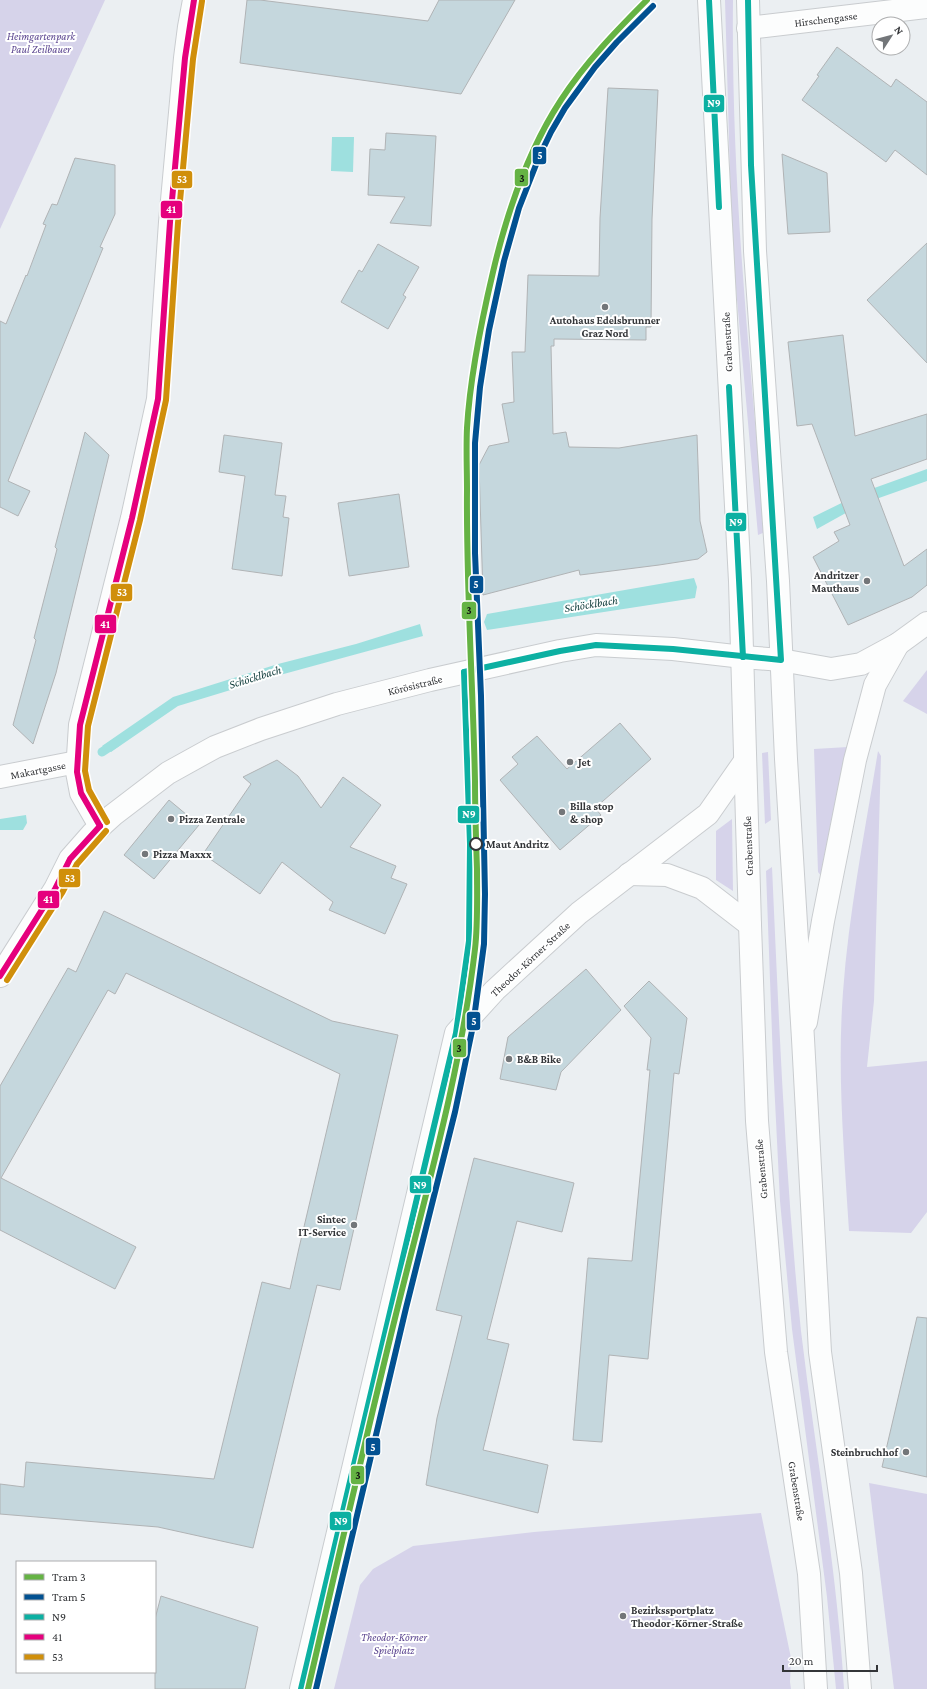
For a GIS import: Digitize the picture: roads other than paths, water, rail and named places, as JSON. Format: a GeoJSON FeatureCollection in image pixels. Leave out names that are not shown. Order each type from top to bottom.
{"type":"FeatureCollection","features":[{"type":"Feature","properties":{"kind":"main road"},"geometry":{"type":"LineString","coordinates":[[100,826],[81,793],[77,767],[80,725],[132,518],[158,399],[172,206],[185,58],[194,0]]}},
{"type":"Feature","properties":{"kind":"main road","name":"Grabenstraße"},"geometry":{"type":"LineString","coordinates":[[709,0],[743,657],[757,1121],[775,1345],[809,1574],[816,1689]]}},
{"type":"Feature","properties":{"kind":"main road"},"geometry":{"type":"LineString","coordinates":[[748,0],[755,251],[778,581],[781,660],[820,1352],[851,1573],[860,1689]]}},
{"type":"Feature","properties":{"kind":"main road","name":"Hirschengasse"},"geometry":{"type":"LineString","coordinates":[[748,28],[927,8]]}},
{"type":"Feature","properties":{"kind":"main road","name":"Körösistraße"},"geometry":{"type":"LineString","coordinates":[[0,976],[55,889],[70,859],[100,826],[168,773],[215,747],[261,729],[337,704],[464,672],[560,651],[596,645],[674,649],[781,660],[830,668],[861,664],[898,644],[927,623]]}},
{"type":"Feature","properties":{"kind":"main road"},"geometry":{"type":"LineString","coordinates":[[803,1039],[823,921],[855,760],[875,686],[898,644]]}},
{"type":"Feature","properties":{"kind":"main road","name":"Theodor-Körner-Straße"},"geometry":{"type":"LineString","coordinates":[[301,1689],[456,1033],[499,985],[579,913],[629,874],[662,851],[708,814],[745,761]]}},
{"type":"Feature","properties":{"kind":"main road","name":"Makartgasse"},"geometry":{"type":"LineString","coordinates":[[0,777],[77,767]]}},
{"type":"Feature","properties":{"kind":"main road"},"geometry":{"type":"LineString","coordinates":[[629,874],[667,874],[702,888],[750,925]]}},
{"type":"Feature","properties":{"kind":"water"},"geometry":{"type":"Polygon","coordinates":[[[332,137],[354,137],[353,172],[331,171],[332,137]]]}},
{"type":"Feature","properties":{"kind":"water"},"geometry":{"type":"Polygon","coordinates":[[[927,469],[927,481],[862,504],[817,529],[813,517],[866,491],[927,469]]]}},
{"type":"Feature","properties":{"kind":"water","name":"Schöcklbach"},"geometry":{"type":"Polygon","coordinates":[[[694,578],[697,587],[695,598],[487,630],[484,622],[487,614],[694,578]]]}},
{"type":"Feature","properties":{"kind":"water","name":"Schöcklbach"},"geometry":{"type":"Polygon","coordinates":[[[420,624],[423,636],[280,675],[178,706],[111,752],[102,746],[173,697],[278,664],[356,644],[420,624]]]}},
{"type":"Feature","properties":{"kind":"water"},"geometry":{"type":"Polygon","coordinates":[[[26,815],[27,823],[23,830],[0,830],[0,819],[26,815]]]}},
{"type":"Feature","properties":{"kind":"waterway","name":"Schöcklbach"},"geometry":{"type":"LineString","coordinates":[[102,752],[117,742]]}},
{"type":"Feature","properties":{"kind":"tram line","name":"3"},"geometry":{"type":"LineString","coordinates":[[308,1689],[399,1302],[443,1127],[469,994],[475,949],[477,919],[477,869],[468,563],[467,428],[473,369],[480,330],[505,227],[528,161],[538,140],[561,100],[580,73],[612,36],[647,0]]}},
{"type":"Feature","properties":{"kind":"tram line","name":"5"},"geometry":{"type":"LineString","coordinates":[[316,1689],[406,1308],[455,1112],[473,1026],[484,944],[485,894],[481,696],[475,553],[475,443],[480,387],[489,330],[504,261],[519,208],[539,157],[551,132],[565,108],[595,67],[617,42],[653,6]]}},
{"type":"Feature","properties":{"kind":"place","name":"Autohaus Edelsbrunner Graz Nord"},"geometry":{"type":"Point","coordinates":[605,307]}},
{"type":"Feature","properties":{"kind":"place","name":"Andritzer Mauthaus"},"geometry":{"type":"Point","coordinates":[867,581]}},
{"type":"Feature","properties":{"kind":"place","name":"Jet"},"geometry":{"type":"Point","coordinates":[570,762]}},
{"type":"Feature","properties":{"kind":"place","name":"Billa stop & shop"},"geometry":{"type":"Point","coordinates":[562,812]}},
{"type":"Feature","properties":{"kind":"place","name":"Pizza Zentrale"},"geometry":{"type":"Point","coordinates":[171,819]}},
{"type":"Feature","properties":{"kind":"place","name":"Maut Andritz"},"geometry":{"type":"Point","coordinates":[476,844]}},
{"type":"Feature","properties":{"kind":"place","name":"Pizza Maxxx"},"geometry":{"type":"Point","coordinates":[145,854]}},
{"type":"Feature","properties":{"kind":"place","name":"B&B Bike"},"geometry":{"type":"Point","coordinates":[509,1059]}},
{"type":"Feature","properties":{"kind":"place","name":"Sintec IT-Service"},"geometry":{"type":"Point","coordinates":[354,1225]}},
{"type":"Feature","properties":{"kind":"place","name":"Steinbruchhof"},"geometry":{"type":"Point","coordinates":[906,1452]}},
{"type":"Feature","properties":{"kind":"place","name":"Bezirkssportplatz Theodor-Körner-Straße"},"geometry":{"type":"Point","coordinates":[623,1616]}},
{"type":"Feature","properties":{"kind":"park label","name":"Heimgartenpark Paul Zeilbauer"},"geometry":{"type":"Point","coordinates":[41,42]}},
{"type":"Feature","properties":{"kind":"park label","name":"Theodor-Körner Spielplatz"},"geometry":{"type":"Point","coordinates":[394,1643]}}]}
